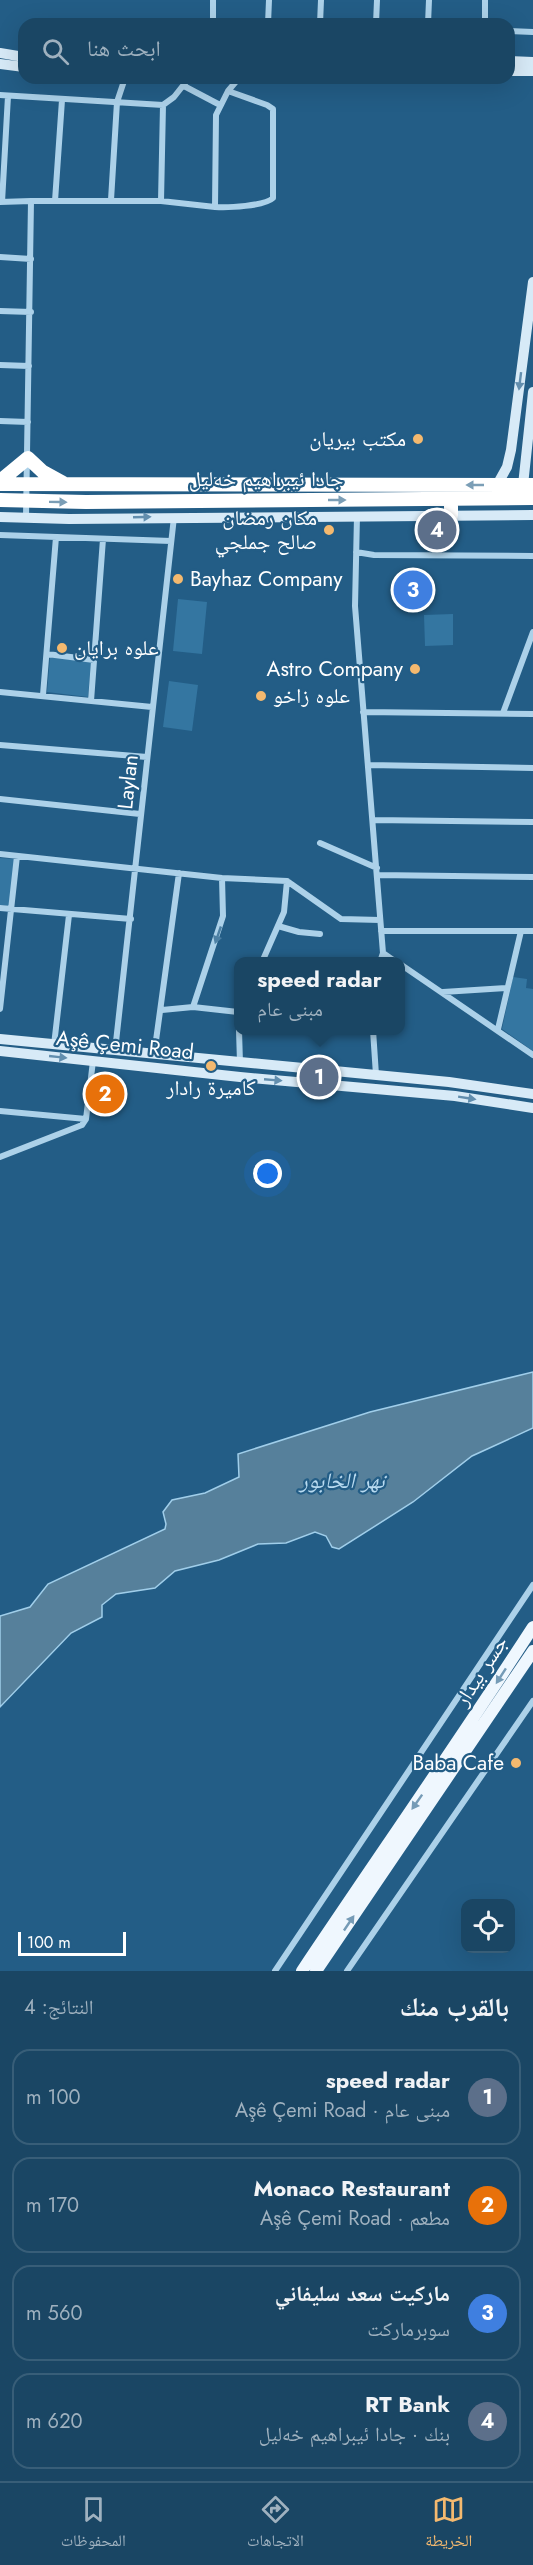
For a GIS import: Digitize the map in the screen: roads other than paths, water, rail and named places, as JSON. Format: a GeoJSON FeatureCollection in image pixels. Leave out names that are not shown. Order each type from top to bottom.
{"type":"FeatureCollection","features":[{"type":"Feature","properties":{"kind":"highway"},"geometry":{"type":"LineString","coordinates":[[0,482],[28,458],[43,472],[64,484]]}},
{"type":"Feature","properties":{"kind":"highway","name":"جادا ئیبراهیم خەلیل"},"geometry":{"type":"LineString","coordinates":[[0,482],[27,484],[528,485]]}},
{"type":"Feature","properties":{"kind":"highway","name":"جادا ئیبراهیم خەلیل"},"geometry":{"type":"LineString","coordinates":[[0,500],[533,498]]}},
{"type":"Feature","properties":{"kind":"highway"},"geometry":{"type":"LineString","coordinates":[[451,500],[451,515]]}},
{"type":"Feature","properties":{"kind":"main road"},"geometry":{"type":"LineString","coordinates":[[0,53],[18,56]]}},
{"type":"Feature","properties":{"kind":"main road"},"geometry":{"type":"LineString","coordinates":[[515,61],[533,62]]}},
{"type":"Feature","properties":{"kind":"main road"},"geometry":{"type":"LineString","coordinates":[[0,64],[18,66]]}},
{"type":"Feature","properties":{"kind":"main road"},"geometry":{"type":"LineString","coordinates":[[515,71],[533,71]]}},
{"type":"Feature","properties":{"kind":"main road"},"geometry":{"type":"LineString","coordinates":[[497,485],[507,467],[511,450],[533,282]]}},
{"type":"Feature","properties":{"kind":"main road"},"geometry":{"type":"LineString","coordinates":[[528,485],[533,392]]}},
{"type":"Feature","properties":{"kind":"main road","name":"جادا ئیبراهیم خەلیل"},"geometry":{"type":"LineString","coordinates":[[0,517],[109,519],[174,516],[533,515]]}},
{"type":"Feature","properties":{"kind":"main road","name":"Aşê Çemi Road"},"geometry":{"type":"LineString","coordinates":[[0,1039],[54,1046],[376,1075],[533,1095]]}},
{"type":"Feature","properties":{"kind":"main road","name":"Aşê Çemi Road"},"geometry":{"type":"LineString","coordinates":[[0,1051],[455,1096],[533,1108]]}},
{"type":"Feature","properties":{"kind":"main road","name":"جسر بيدار"},"geometry":{"type":"LineString","coordinates":[[467,1740],[533,1627]]}},
{"type":"Feature","properties":{"kind":"main road","name":"جسر بيدار"},"geometry":{"type":"LineString","coordinates":[[467,1740],[533,1651]]}},
{"type":"Feature","properties":{"kind":"main road"},"geometry":{"type":"LineString","coordinates":[[302,1971],[386,1845],[467,1740]]}},
{"type":"Feature","properties":{"kind":"main road"},"geometry":{"type":"LineString","coordinates":[[316,1971],[467,1740]]}},
{"type":"Feature","properties":{"kind":"street"},"geometry":{"type":"LineString","coordinates":[[211,18],[213,0]]}},
{"type":"Feature","properties":{"kind":"street"},"geometry":{"type":"LineString","coordinates":[[268,18],[269,0]]}},
{"type":"Feature","properties":{"kind":"street"},"geometry":{"type":"LineString","coordinates":[[320,18],[321,0]]}},
{"type":"Feature","properties":{"kind":"street"},"geometry":{"type":"LineString","coordinates":[[376,0],[376,18]]}},
{"type":"Feature","properties":{"kind":"street"},"geometry":{"type":"LineString","coordinates":[[428,18],[429,0]]}},
{"type":"Feature","properties":{"kind":"street"},"geometry":{"type":"LineString","coordinates":[[485,0],[485,18]]}},
{"type":"Feature","properties":{"kind":"street"},"geometry":{"type":"LineString","coordinates":[[515,31],[533,32]]}},
{"type":"Feature","properties":{"kind":"street"},"geometry":{"type":"LineString","coordinates":[[111,200],[117,102],[123,84]]}},
{"type":"Feature","properties":{"kind":"street"},"geometry":{"type":"LineString","coordinates":[[215,207],[216,115],[234,84]]}},
{"type":"Feature","properties":{"kind":"street"},"geometry":{"type":"LineString","coordinates":[[0,95],[163,105],[184,86],[220,105]]}},
{"type":"Feature","properties":{"kind":"street"},"geometry":{"type":"LineString","coordinates":[[8,96],[1,202],[161,201],[225,208],[266,203],[273,198],[273,110],[267,105],[228,91]]}},
{"type":"Feature","properties":{"kind":"street"},"geometry":{"type":"LineString","coordinates":[[55,201],[62,100]]}},
{"type":"Feature","properties":{"kind":"street"},"geometry":{"type":"LineString","coordinates":[[161,201],[163,105]]}},
{"type":"Feature","properties":{"kind":"street"},"geometry":{"type":"LineString","coordinates":[[26,518],[31,201]]}},
{"type":"Feature","properties":{"kind":"street"},"geometry":{"type":"LineString","coordinates":[[0,257],[31,259]]}},
{"type":"Feature","properties":{"kind":"street"},"geometry":{"type":"LineString","coordinates":[[0,311],[31,312]]}},
{"type":"Feature","properties":{"kind":"street"},"geometry":{"type":"LineString","coordinates":[[0,365],[29,366]]}},
{"type":"Feature","properties":{"kind":"street"},"geometry":{"type":"LineString","coordinates":[[0,421],[28,422]]}},
{"type":"Feature","properties":{"kind":"street"},"geometry":{"type":"LineString","coordinates":[[357,515],[355,606],[369,765],[382,957]]}},
{"type":"Feature","properties":{"kind":"street","name":"Laylan"},"geometry":{"type":"LineString","coordinates":[[115,1051],[137,869],[140,814],[174,516]]}},
{"type":"Feature","properties":{"kind":"street"},"geometry":{"type":"LineString","coordinates":[[0,535],[171,541]]}},
{"type":"Feature","properties":{"kind":"street"},"geometry":{"type":"LineString","coordinates":[[43,695],[56,537]]}},
{"type":"Feature","properties":{"kind":"street"},"geometry":{"type":"LineString","coordinates":[[91,701],[104,539]]}},
{"type":"Feature","properties":{"kind":"street"},"geometry":{"type":"LineString","coordinates":[[356,552],[374,555],[533,556]]}},
{"type":"Feature","properties":{"kind":"street"},"geometry":{"type":"LineString","coordinates":[[502,713],[533,632]]}},
{"type":"Feature","properties":{"kind":"street"},"geometry":{"type":"LineString","coordinates":[[46,654],[94,660]]}},
{"type":"Feature","properties":{"kind":"street"},"geometry":{"type":"LineString","coordinates":[[523,659],[533,659]]}},
{"type":"Feature","properties":{"kind":"street"},"geometry":{"type":"LineString","coordinates":[[0,692],[152,707]]}},
{"type":"Feature","properties":{"kind":"street"},"geometry":{"type":"LineString","coordinates":[[363,712],[533,714]]}},
{"type":"Feature","properties":{"kind":"street"},"geometry":{"type":"LineString","coordinates":[[0,745],[147,757]]}},
{"type":"Feature","properties":{"kind":"street"},"geometry":{"type":"LineString","coordinates":[[369,765],[533,768]]}},
{"type":"Feature","properties":{"kind":"street"},"geometry":{"type":"LineString","coordinates":[[0,799],[140,814]]}},
{"type":"Feature","properties":{"kind":"street"},"geometry":{"type":"LineString","coordinates":[[373,820],[533,822]]}},
{"type":"Feature","properties":{"kind":"street"},"geometry":{"type":"LineString","coordinates":[[320,843],[377,871],[533,877]]}},
{"type":"Feature","properties":{"kind":"street"},"geometry":{"type":"LineString","coordinates":[[0,854],[222,878],[287,881],[341,919],[380,920]]}},
{"type":"Feature","properties":{"kind":"street"},"geometry":{"type":"LineString","coordinates":[[0,1009],[13,909],[17,856]]}},
{"type":"Feature","properties":{"kind":"street"},"geometry":{"type":"LineString","coordinates":[[154,1055],[162,1010],[179,873]]}},
{"type":"Feature","properties":{"kind":"street"},"geometry":{"type":"LineString","coordinates":[[193,1007],[223,916],[222,878]]}},
{"type":"Feature","properties":{"kind":"street"},"geometry":{"type":"LineString","coordinates":[[264,957],[284,912],[287,881]]}},
{"type":"Feature","properties":{"kind":"street"},"geometry":{"type":"LineString","coordinates":[[0,908],[131,919]]}},
{"type":"Feature","properties":{"kind":"street"},"geometry":{"type":"LineString","coordinates":[[54,1046],[69,915]]}},
{"type":"Feature","properties":{"kind":"street"},"geometry":{"type":"LineString","coordinates":[[278,926],[299,932],[320,934]]}},
{"type":"Feature","properties":{"kind":"street"},"geometry":{"type":"LineString","coordinates":[[381,931],[533,931]]}},
{"type":"Feature","properties":{"kind":"street"},"geometry":{"type":"LineString","coordinates":[[498,1029],[521,931]]}},
{"type":"Feature","properties":{"kind":"street"},"geometry":{"type":"LineString","coordinates":[[383,953],[389,957]]}},
{"type":"Feature","properties":{"kind":"street"},"geometry":{"type":"LineString","coordinates":[[405,967],[533,1055]]}},
{"type":"Feature","properties":{"kind":"street"},"geometry":{"type":"LineString","coordinates":[[442,992],[506,988]]}},
{"type":"Feature","properties":{"kind":"street"},"geometry":{"type":"LineString","coordinates":[[162,1010],[193,1007],[234,1012]]}},
{"type":"Feature","properties":{"kind":"street"},"geometry":{"type":"LineString","coordinates":[[239,1035],[240,1063]]}},
{"type":"Feature","properties":{"kind":"street"},"geometry":{"type":"LineString","coordinates":[[373,1035],[376,1075]]}},
{"type":"Feature","properties":{"kind":"street"},"geometry":{"type":"LineString","coordinates":[[0,1157],[76,1129],[86,1119],[93,1061]]}},
{"type":"Feature","properties":{"kind":"street"},"geometry":{"type":"LineString","coordinates":[[0,1111],[86,1119]]}},
{"type":"Feature","properties":{"kind":"street"},"geometry":{"type":"LineString","coordinates":[[275,1971],[533,1585]]}},
{"type":"Feature","properties":{"kind":"street"},"geometry":{"type":"LineString","coordinates":[[347,1971],[533,1701]]}},
{"type":"Feature","properties":{"kind":"water","name":"نهر الخابور"},"geometry":{"type":"Polygon","coordinates":[[[533,1372],[533,1428],[472,1456],[413,1502],[339,1549],[332,1547],[326,1536],[315,1532],[286,1543],[258,1544],[219,1560],[175,1571],[155,1588],[116,1594],[102,1605],[102,1617],[71,1633],[0,1707],[0,1616],[30,1607],[48,1584],[165,1529],[163,1512],[172,1500],[205,1493],[239,1477],[238,1454],[370,1412],[533,1372]]]}},
{"type":"Feature","properties":{"kind":"place","name":"مكتب بيريان"},"geometry":{"type":"Point","coordinates":[418,439]}},
{"type":"Feature","properties":{"kind":"place","name":"مكان رمضان صالح جملجي"},"geometry":{"type":"Point","coordinates":[329,530]}},
{"type":"Feature","properties":{"kind":"place","name":"RT Bank"},"geometry":{"type":"Point","coordinates":[437,530]}},
{"type":"Feature","properties":{"kind":"place","name":"Bayhaz Company"},"geometry":{"type":"Point","coordinates":[178,579]}},
{"type":"Feature","properties":{"kind":"place","name":"ماركيت سعد سليفاني"},"geometry":{"type":"Point","coordinates":[413,590]}},
{"type":"Feature","properties":{"kind":"place","name":"علوه برايان"},"geometry":{"type":"Point","coordinates":[62,648]}},
{"type":"Feature","properties":{"kind":"place","name":"Astro Company"},"geometry":{"type":"Point","coordinates":[415,669]}},
{"type":"Feature","properties":{"kind":"place","name":"علوه زاخو"},"geometry":{"type":"Point","coordinates":[261,696]}},
{"type":"Feature","properties":{"kind":"place","name":"كاميرة رادار"},"geometry":{"type":"Point","coordinates":[211,1066]}},
{"type":"Feature","properties":{"kind":"place","name":"speed radar"},"geometry":{"type":"Point","coordinates":[319,1077]}},
{"type":"Feature","properties":{"kind":"place","name":"Monaco Restaurant"},"geometry":{"type":"Point","coordinates":[105,1094]}},
{"type":"Feature","properties":{"kind":"place","name":"Baba Cafe"},"geometry":{"type":"Point","coordinates":[516,1763]}}]}
